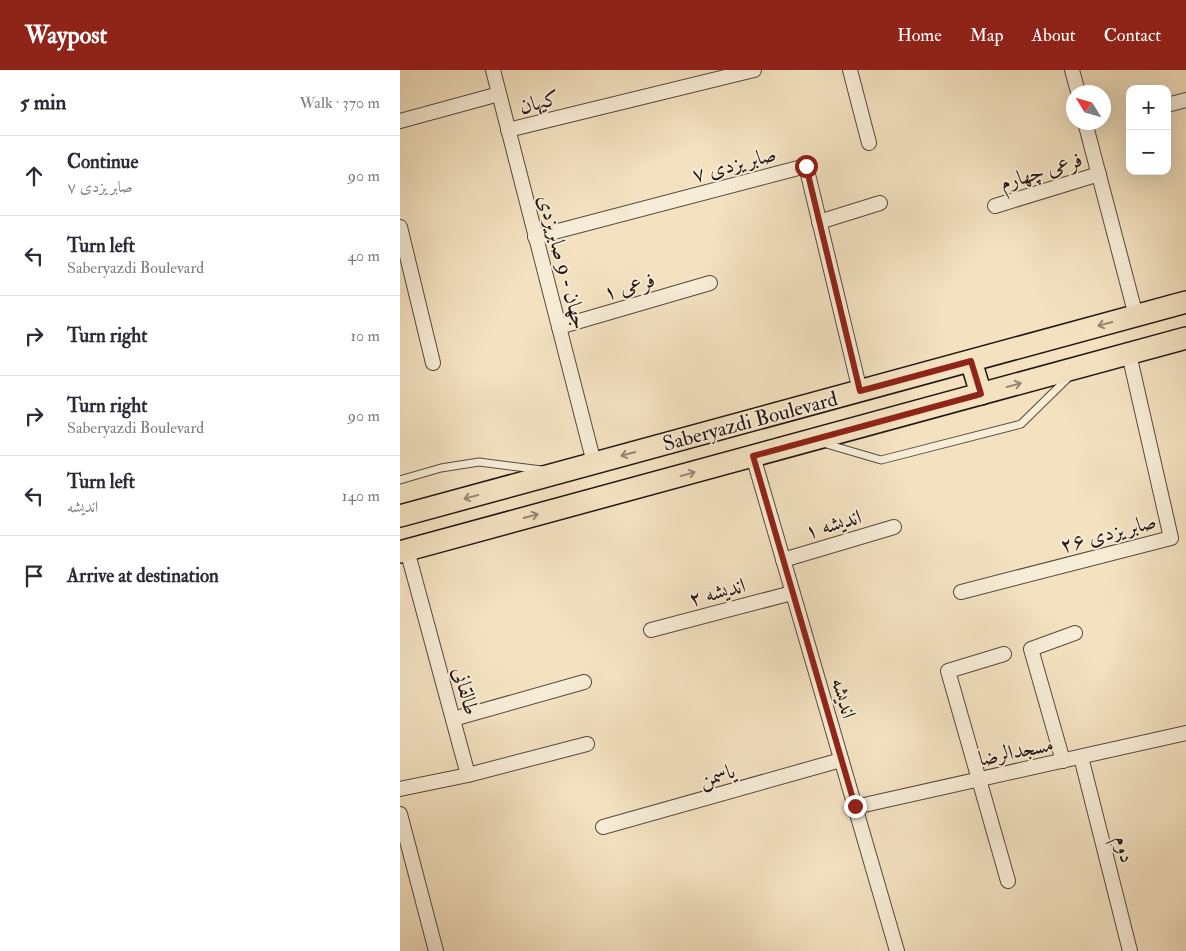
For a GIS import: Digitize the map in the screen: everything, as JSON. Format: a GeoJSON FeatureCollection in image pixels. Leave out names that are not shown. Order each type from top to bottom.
{"type":"FeatureCollection","features":[{"type":"Feature","properties":{"kind":"main road","name":"Saberyazdi Boulevard"},"geometry":{"type":"LineString","coordinates":[[400,516],[1186,302]]}},
{"type":"Feature","properties":{"kind":"main road","name":"Saberyazdi Boulevard"},"geometry":{"type":"LineString","coordinates":[[403,551],[1186,338]]}},
{"type":"Feature","properties":{"kind":"main road"},"geometry":{"type":"LineString","coordinates":[[971,361],[981,394]]}},
{"type":"Feature","properties":{"kind":"street","name":"جهان - 9 صابریزدی"},"geometry":{"type":"LineString","coordinates":[[493,70],[594,464]]}},
{"type":"Feature","properties":{"kind":"street","name":"کیهان"},"geometry":{"type":"LineString","coordinates":[[508,130],[754,70]]}},
{"type":"Feature","properties":{"kind":"street"},"geometry":{"type":"LineString","coordinates":[[850,70],[869,143]]}},
{"type":"Feature","properties":{"kind":"street"},"geometry":{"type":"LineString","coordinates":[[1072,70],[1076,85]]}},
{"type":"Feature","properties":{"kind":"street"},"geometry":{"type":"LineString","coordinates":[[400,121],[499,94]]}},
{"type":"Feature","properties":{"kind":"street"},"geometry":{"type":"LineString","coordinates":[[1171,104],[1186,100]]}},
{"type":"Feature","properties":{"kind":"street"},"geometry":{"type":"LineString","coordinates":[[1087,130],[1136,316]]}},
{"type":"Feature","properties":{"kind":"street","name":"صابر یزدی ۷"},"geometry":{"type":"LineString","coordinates":[[535,237],[806,166],[860,391]]}},
{"type":"Feature","properties":{"kind":"street","name":"فرعی چهارم"},"geometry":{"type":"LineString","coordinates":[[995,206],[1099,174]]}},
{"type":"Feature","properties":{"kind":"street"},"geometry":{"type":"LineString","coordinates":[[819,222],[880,203]]}},
{"type":"Feature","properties":{"kind":"street"},"geometry":{"type":"LineString","coordinates":[[400,228],[433,363]]}},
{"type":"Feature","properties":{"kind":"street","name":"فرعی ۱"},"geometry":{"type":"LineString","coordinates":[[559,328],[710,283]]}},
{"type":"Feature","properties":{"kind":"street","name":"صابر یزدی ۲۶"},"geometry":{"type":"LineString","coordinates":[[961,592],[1171,538],[1129,354]]}},
{"type":"Feature","properties":{"kind":"street","name":"اندیشه"},"geometry":{"type":"LineString","coordinates":[[753,456],[897,951]]}},
{"type":"Feature","properties":{"kind":"street","name":"اندیشه ۱"},"geometry":{"type":"LineString","coordinates":[[783,560],[894,527]]}},
{"type":"Feature","properties":{"kind":"street","name":"طالقانی"},"geometry":{"type":"LineString","coordinates":[[403,551],[468,775]]}},
{"type":"Feature","properties":{"kind":"street","name":"اندیشه ۲"},"geometry":{"type":"LineString","coordinates":[[651,630],[792,593]]}},
{"type":"Feature","properties":{"kind":"street"},"geometry":{"type":"LineString","coordinates":[[1063,761],[1031,648],[1075,633]]}},
{"type":"Feature","properties":{"kind":"street"},"geometry":{"type":"LineString","coordinates":[[1004,654],[948,671],[1008,881]]}},
{"type":"Feature","properties":{"kind":"street"},"geometry":{"type":"LineString","coordinates":[[453,719],[584,682]]}},
{"type":"Feature","properties":{"kind":"street","name":"مسجدالرضا"},"geometry":{"type":"LineString","coordinates":[[855,806],[1186,733]]}},
{"type":"Feature","properties":{"kind":"street"},"geometry":{"type":"LineString","coordinates":[[400,789],[468,775],[586,744]]}},
{"type":"Feature","properties":{"kind":"street","name":"دوم"},"geometry":{"type":"LineString","coordinates":[[1081,757],[1130,951]]}},
{"type":"Feature","properties":{"kind":"street","name":"یاسمن"},"geometry":{"type":"LineString","coordinates":[[603,828],[841,760]]}},
{"type":"Feature","properties":{"kind":"street"},"geometry":{"type":"LineString","coordinates":[[400,814],[436,951]]}},
{"type":"Feature","properties":{"kind":"lane"},"geometry":{"type":"LineString","coordinates":[[813,440],[881,460],[1021,424],[1079,368]]}},
{"type":"Feature","properties":{"kind":"lane"},"geometry":{"type":"LineString","coordinates":[[400,480],[442,468],[479,462],[559,473]]}},
{"type":"Feature","properties":{"kind":"route"},"geometry":{"type":"LineString","coordinates":[[806,166],[860,391],[971,361],[981,394],[753,456],[855,806]]}}]}
